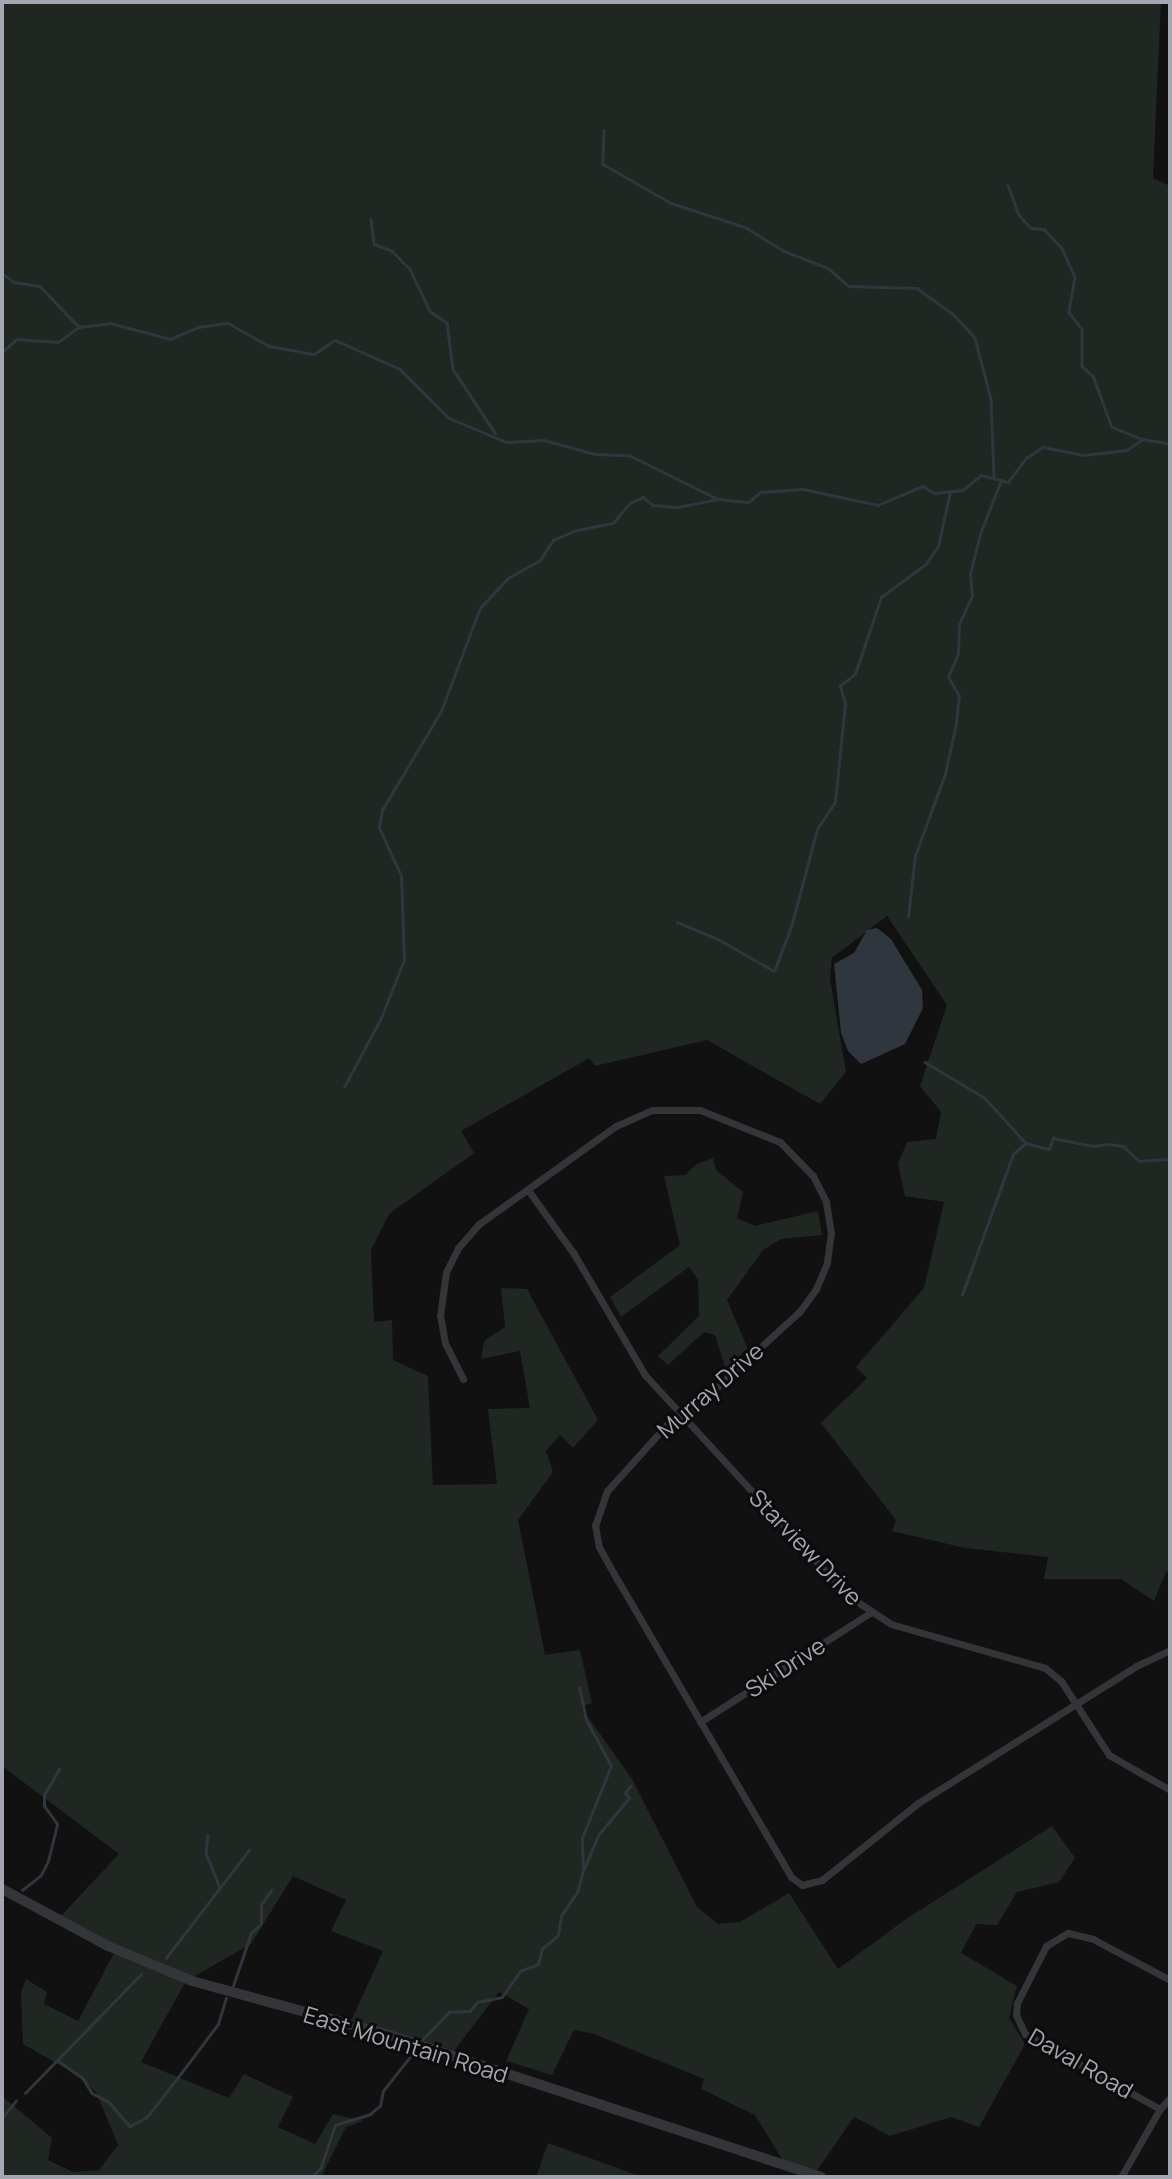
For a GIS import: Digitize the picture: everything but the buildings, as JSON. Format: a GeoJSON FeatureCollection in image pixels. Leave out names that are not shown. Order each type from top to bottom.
{"type":"FeatureCollection","features":[{"type":"Feature","properties":{"kind":"street","name":"Murray Drive"},"geometry":{"type":"LineString","coordinates":[[463,1379],[441,1329],[440,1304],[446,1272],[467,1236],[628,1119],[676,1107],[710,1113],[769,1136],[798,1157],[813,1176],[826,1202],[831,1233],[827,1262],[816,1289],[799,1312],[682,1416],[670,1421],[607,1492],[595,1525],[599,1547],[791,1877],[810,1885],[918,1803],[1075,1704],[1170,1650]]}},
{"type":"Feature","properties":{"kind":"street","name":"Starview Drive"},"geometry":{"type":"LineString","coordinates":[[528,1190],[574,1254],[645,1375],[835,1584],[870,1612],[915,1632],[1037,1664],[1061,1681],[1109,1755],[1170,1790]]}},
{"type":"Feature","properties":{"kind":"street","name":"Ski Drive"},"geometry":{"type":"LineString","coordinates":[[700,1722],[870,1612]]}},
{"type":"Feature","properties":{"kind":"street","name":"East Mountain Road"},"geometry":{"type":"LineString","coordinates":[[2,1889],[108,1946],[192,1980],[389,2035],[821,2177]]}},
{"type":"Feature","properties":{"kind":"street","name":"Daval Road"},"geometry":{"type":"LineString","coordinates":[[1160,2109],[1025,2034],[1016,2015],[1017,2003],[1046,1946],[1068,1933],[1093,1939],[1170,1980]]}},
{"type":"Feature","properties":{"kind":"street","name":"Daval Road"},"geometry":{"type":"LineString","coordinates":[[1121,2177],[1160,2109],[1170,2098]]}},
{"type":"Feature","properties":{"kind":"shaded area"},"geometry":{"type":"Polygon","coordinates":[[[2,2],[1161,2],[1153,178],[1170,186],[1170,1573],[1166,1572],[1154,1601],[1121,1579],[1044,1579],[1048,1557],[965,1548],[892,1531],[896,1520],[821,1423],[867,1378],[856,1367],[924,1288],[944,1202],[905,1196],[898,1164],[907,1142],[936,1139],[941,1112],[920,1086],[947,1005],[887,916],[832,958],[830,979],[846,1072],[820,1104],[707,1040],[595,1066],[589,1058],[461,1131],[474,1153],[389,1214],[371,1250],[374,1322],[392,1320],[393,1360],[428,1376],[433,1485],[497,1484],[488,1409],[530,1408],[520,1351],[481,1359],[484,1341],[505,1327],[501,1288],[527,1289],[598,1420],[573,1448],[560,1435],[546,1451],[553,1472],[518,1520],[545,1655],[580,1650],[592,1703],[581,1707],[632,1779],[697,1907],[718,1924],[740,1922],[789,1893],[838,1969],[906,1919],[1052,1826],[1075,1858],[1059,1882],[1017,1892],[997,1925],[976,1924],[961,1953],[1017,1986],[1009,2018],[1025,2044],[979,2127],[951,2117],[890,2136],[854,2117],[816,2172],[785,2164],[755,2115],[701,2089],[704,2079],[594,2034],[574,2030],[552,2075],[506,2061],[529,2009],[499,1992],[453,2052],[352,2019],[383,1951],[331,1931],[346,1900],[293,1876],[251,1944],[186,1981],[141,2062],[229,2098],[244,2074],[293,2097],[278,2127],[315,2144],[333,2114],[364,2121],[346,2127],[321,2177],[2,2177],[2,2096],[52,2138],[48,2160],[73,2172],[99,2170],[118,2145],[96,2092],[77,2075],[23,2044],[21,1992],[26,1979],[47,1992],[44,2004],[78,2021],[114,1953],[60,1917],[119,1854],[2,1766],[2,2]]]}},
{"type":"Feature","properties":{"kind":"shaded area"},"geometry":{"type":"Polygon","coordinates":[[[877,928],[891,939],[922,990],[923,1008],[905,1044],[861,1064],[848,1051],[841,1033],[834,964],[854,953],[867,930],[877,928]]]}},
{"type":"Feature","properties":{"kind":"shaded area"},"geometry":{"type":"Polygon","coordinates":[[[713,1158],[716,1170],[743,1192],[737,1218],[755,1226],[818,1211],[822,1235],[781,1239],[763,1250],[727,1300],[748,1349],[726,1370],[715,1335],[704,1332],[668,1365],[658,1356],[699,1316],[698,1280],[689,1267],[621,1317],[610,1297],[680,1245],[664,1176],[685,1175],[697,1164],[713,1158]]]}},
{"type":"Feature","properties":{"kind":"shaded area"},"geometry":{"type":"Polygon","coordinates":[[[548,2143],[642,2177],[536,2177],[548,2143]]]}},
{"type":"Feature","properties":{"kind":"waterway"},"geometry":{"type":"LineString","coordinates":[[604,130],[603,164],[671,203],[745,227],[784,251],[828,268],[849,286],[917,288],[953,314],[975,338],[991,399],[994,478]]}},
{"type":"Feature","properties":{"kind":"waterway"},"geometry":{"type":"LineString","coordinates":[[1008,185],[1019,215],[1031,228],[1044,229],[1062,248],[1075,277],[1069,312],[1082,329],[1082,366],[1093,376],[1112,427],[1142,439]]}},
{"type":"Feature","properties":{"kind":"waterway"},"geometry":{"type":"LineString","coordinates":[[371,219],[374,244],[392,251],[410,269],[430,311],[447,323],[453,369],[495,433]]}},
{"type":"Feature","properties":{"kind":"waterway"},"geometry":{"type":"LineString","coordinates":[[2,273],[14,282],[40,286],[79,327],[110,323],[170,339],[198,327],[228,323],[269,346],[314,354],[335,340],[400,369],[449,418],[506,442],[544,440],[595,454],[629,455],[718,499]]}},
{"type":"Feature","properties":{"kind":"waterway"},"geometry":{"type":"LineString","coordinates":[[2,352],[17,339],[58,342],[79,327]]}},
{"type":"Feature","properties":{"kind":"waterway"},"geometry":{"type":"LineString","coordinates":[[344,1087],[381,1018],[404,960],[401,876],[379,828],[382,810],[441,711],[480,608],[508,578],[540,560],[553,540],[577,530],[613,523],[630,503],[643,497],[653,505],[678,507],[718,499],[749,502],[760,492],[803,489],[878,505],[923,486],[934,493],[963,490],[981,475],[1008,482],[1026,458],[1043,447],[1084,455],[1127,450],[1143,439],[1170,444]]}},
{"type":"Feature","properties":{"kind":"waterway"},"geometry":{"type":"LineString","coordinates":[[908,917],[915,856],[945,774],[956,723],[959,696],[948,677],[958,654],[959,624],[972,596],[970,574],[980,534],[1001,480]]}},
{"type":"Feature","properties":{"kind":"waterway"},"geometry":{"type":"LineString","coordinates":[[677,922],[718,939],[774,971],[791,927],[817,829],[835,802],[845,704],[840,686],[855,674],[881,597],[926,564],[938,546],[950,492]]}},
{"type":"Feature","properties":{"kind":"waterway"},"geometry":{"type":"LineString","coordinates":[[925,1062],[985,1098],[1026,1143],[1049,1149],[1053,1138],[1093,1146],[1109,1144],[1123,1146],[1139,1161],[1170,1159]]}},
{"type":"Feature","properties":{"kind":"waterway"},"geometry":{"type":"LineString","coordinates":[[962,1295],[1013,1154],[1026,1143]]}},
{"type":"Feature","properties":{"kind":"waterway"},"geometry":{"type":"LineString","coordinates":[[423,2039],[449,2012],[470,2011],[477,2002],[502,1997],[520,1971],[538,1964],[542,1949],[558,1935],[561,1916],[577,1892],[583,1871],[582,1838],[611,1766],[586,1720],[579,1688]]}},
{"type":"Feature","properties":{"kind":"waterway"},"geometry":{"type":"LineString","coordinates":[[22,1890],[41,1875],[48,1861],[57,1824],[44,1806],[44,1795],[59,1769]]}},
{"type":"Feature","properties":{"kind":"waterway"},"geometry":{"type":"LineString","coordinates":[[584,1869],[599,1834],[629,1798],[625,1793],[630,1786]]}},
{"type":"Feature","properties":{"kind":"waterway"},"geometry":{"type":"LineString","coordinates":[[208,1835],[206,1853],[220,1887]]}},
{"type":"Feature","properties":{"kind":"waterway"},"geometry":{"type":"LineString","coordinates":[[166,1958],[249,1850]]}},
{"type":"Feature","properties":{"kind":"waterway"},"geometry":{"type":"LineString","coordinates":[[233,1986],[251,1933],[261,1924],[261,1905],[271,1890]]}},
{"type":"Feature","properties":{"kind":"waterway"},"geometry":{"type":"LineString","coordinates":[[25,2093],[141,1974]]}},
{"type":"Feature","properties":{"kind":"waterway"},"geometry":{"type":"LineString","coordinates":[[57,2060],[83,2078],[92,2093],[109,2102],[130,2126],[147,2117],[218,2024],[226,1998]]}},
{"type":"Feature","properties":{"kind":"waterway"},"geometry":{"type":"LineString","coordinates":[[312,2177],[321,2167],[335,2125],[370,2114],[380,2106],[383,2091],[416,2049]]}},
{"type":"Feature","properties":{"kind":"waterway"},"geometry":{"type":"LineString","coordinates":[[2,2118],[16,2101]]}}]}
